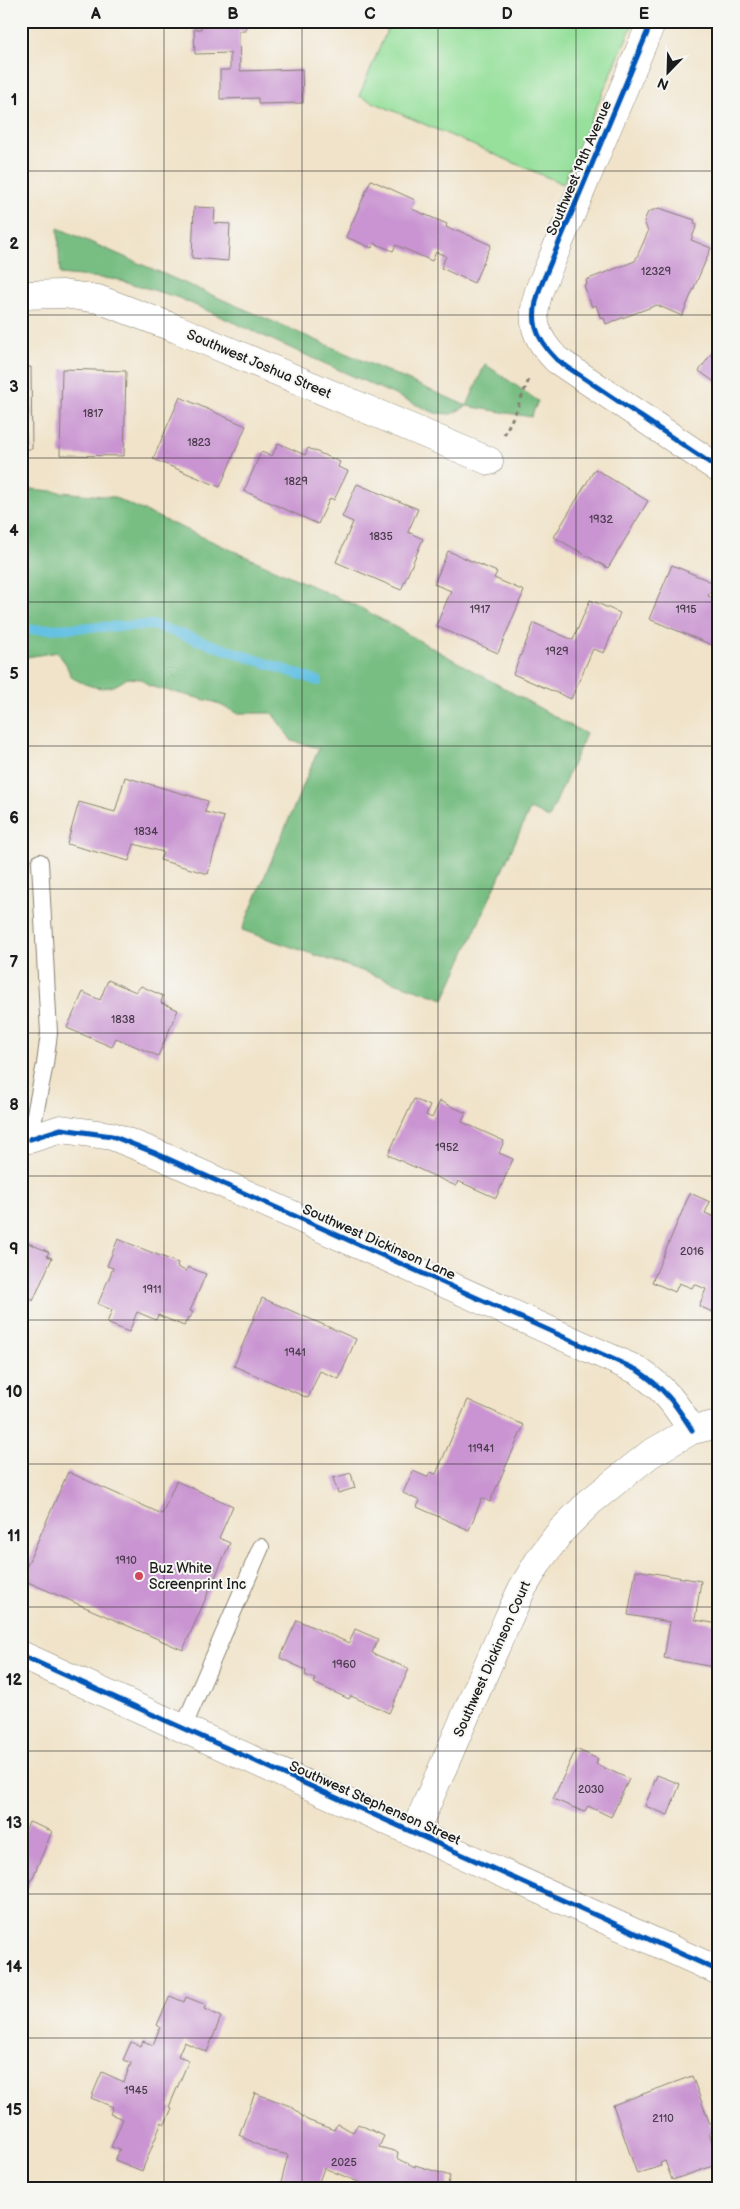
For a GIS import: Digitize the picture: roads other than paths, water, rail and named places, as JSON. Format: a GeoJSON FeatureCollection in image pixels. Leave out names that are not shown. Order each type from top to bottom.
{"type":"FeatureCollection","features":[{"type":"Feature","properties":{"kind":"street","name":"Southwest 19th Avenue"},"geometry":{"type":"LineString","coordinates":[[652,21],[540,288],[534,313],[534,324],[546,349],[557,360],[719,469]]}},
{"type":"Feature","properties":{"kind":"street","name":"Southwest Joshua Street"},"geometry":{"type":"LineString","coordinates":[[21,295],[63,294],[98,299],[177,330],[489,461]]}},
{"type":"Feature","properties":{"kind":"street","name":"Southwest Dickinson Lane"},"geometry":{"type":"LineString","coordinates":[[26,1137],[61,1129],[112,1136],[156,1153],[637,1370],[658,1385],[673,1400],[692,1430]]}},
{"type":"Feature","properties":{"kind":"street","name":"Southwest Dickinson Court"},"geometry":{"type":"LineString","coordinates":[[414,1833],[508,1619],[522,1589],[540,1559],[561,1532],[591,1501],[650,1454],[692,1430],[719,1424]]}},
{"type":"Feature","properties":{"kind":"street","name":"Southwest Stephenson Street"},"geometry":{"type":"LineString","coordinates":[[21,1655],[719,1971]]}},
{"type":"Feature","properties":{"kind":"lane"},"geometry":{"type":"LineString","coordinates":[[26,1137],[46,1064],[49,1033],[40,862]]}},
{"type":"Feature","properties":{"kind":"lane"},"geometry":{"type":"LineString","coordinates":[[182,1728],[261,1547]]}},
{"type":"Feature","properties":{"kind":"waterway"},"geometry":{"type":"LineString","coordinates":[[21,630],[154,625],[318,681]]}},
{"type":"Feature","properties":{"kind":"place","name":"Buz White Screenprint Inc"},"geometry":{"type":"Point","coordinates":[139,1576]}}]}
